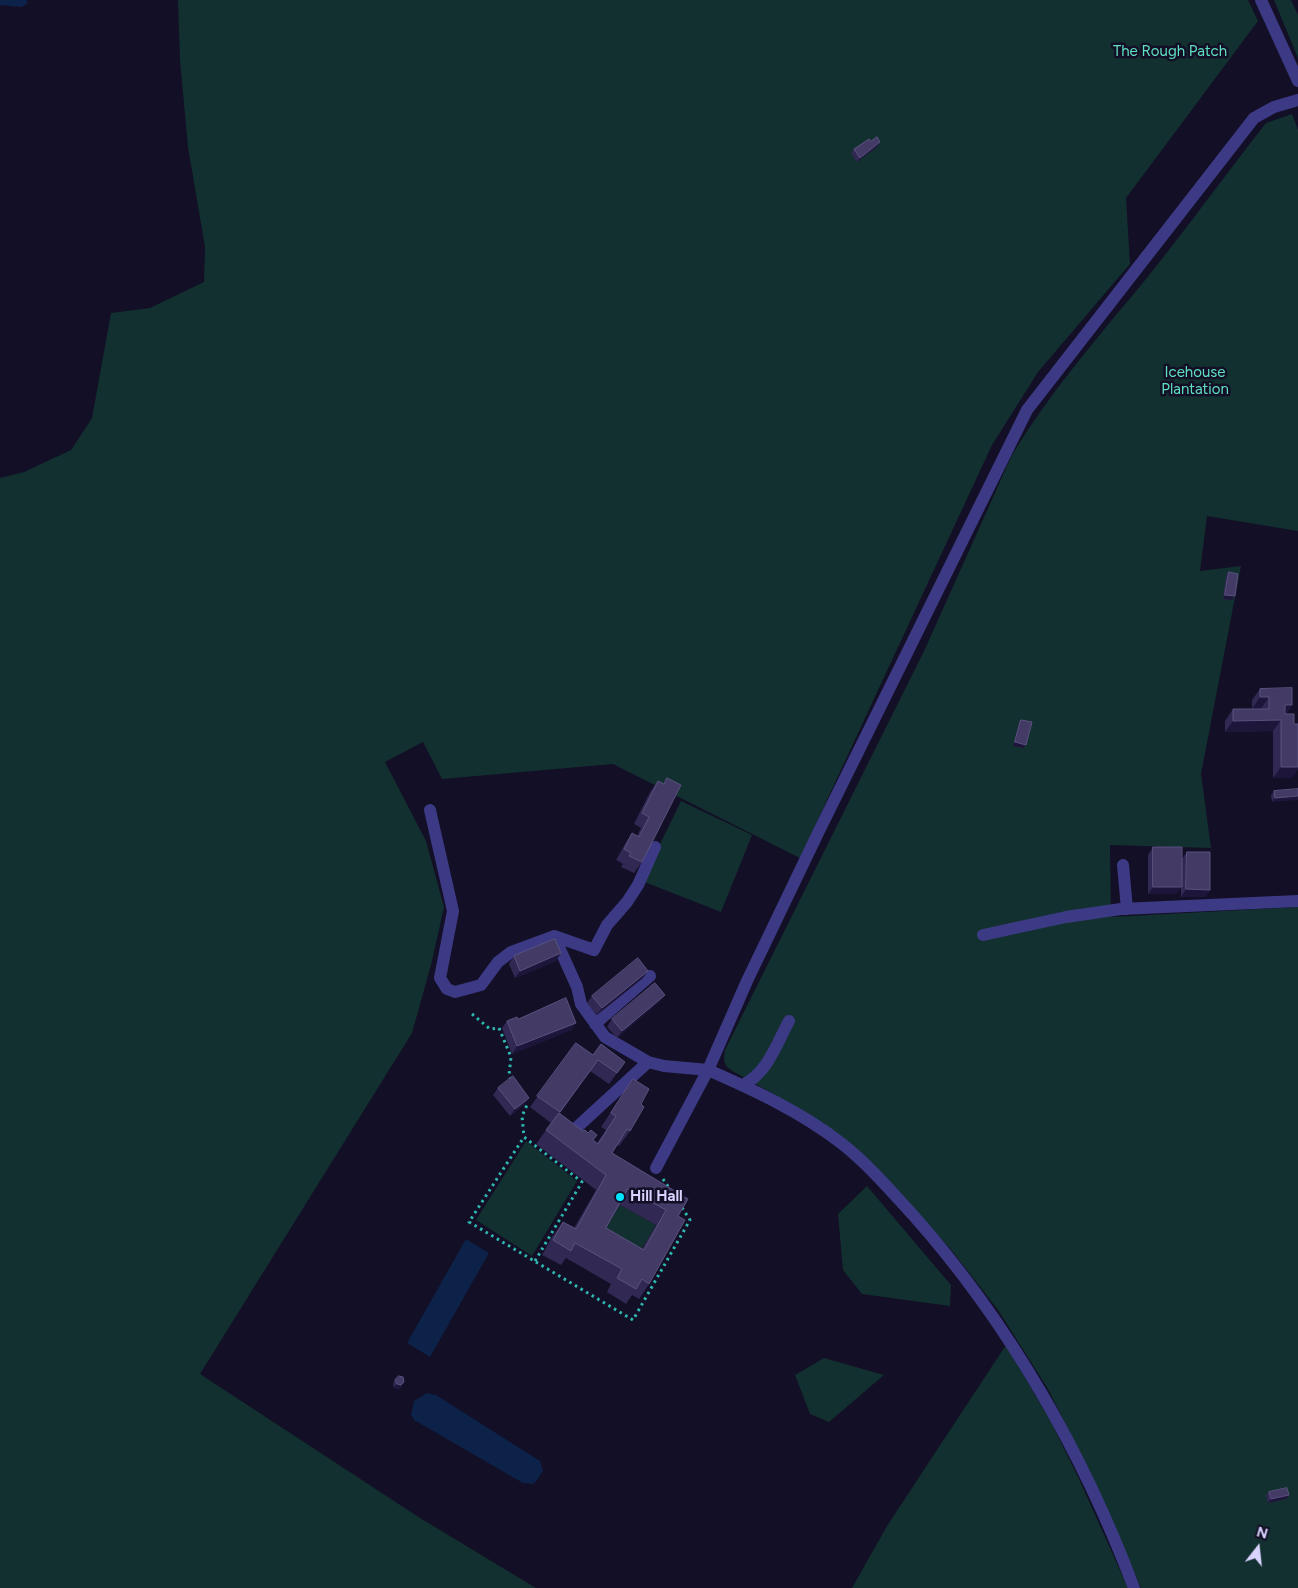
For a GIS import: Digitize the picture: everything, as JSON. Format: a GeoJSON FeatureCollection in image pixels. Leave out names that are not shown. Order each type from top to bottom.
{"type":"FeatureCollection","features":[{"type":"Feature","properties":{"kind":"street"},"geometry":{"type":"LineString","coordinates":[[1261,0],[1298,81]]}},
{"type":"Feature","properties":{"kind":"street"},"geometry":{"type":"LineString","coordinates":[[656,1168],[708,1070],[747,981],[819,831],[1026,410],[1254,118],[1274,107],[1298,100]]}},
{"type":"Feature","properties":{"kind":"street"},"geometry":{"type":"LineString","coordinates":[[430,810],[453,911],[440,978],[447,989],[455,992],[482,985],[498,962],[511,952],[554,936],[594,950],[607,925],[627,902],[638,885],[655,847]]}},
{"type":"Feature","properties":{"kind":"street"},"geometry":{"type":"LineString","coordinates":[[1123,865],[1128,909]]}},
{"type":"Feature","properties":{"kind":"street"},"geometry":{"type":"LineString","coordinates":[[983,935],[1066,917],[1128,909],[1298,901]]}},
{"type":"Feature","properties":{"kind":"street"},"geometry":{"type":"LineString","coordinates":[[554,936],[577,987],[581,1004],[605,1037],[648,1062],[664,1066],[708,1070],[743,1085],[800,1115],[840,1143],[876,1175],[950,1256],[992,1314],[1043,1394],[1091,1489],[1134,1588]]}},
{"type":"Feature","properties":{"kind":"street"},"geometry":{"type":"LineString","coordinates":[[595,1024],[650,976]]}},
{"type":"Feature","properties":{"kind":"street"},"geometry":{"type":"LineString","coordinates":[[743,1085],[754,1079],[764,1070],[788,1021]]}},
{"type":"Feature","properties":{"kind":"street"},"geometry":{"type":"LineString","coordinates":[[574,1130],[648,1062]]}},
{"type":"Feature","properties":{"kind":"path"},"geometry":{"type":"LineString","coordinates":[[472,1014],[490,1029],[499,1028],[511,1058],[509,1074],[513,1086]]}},
{"type":"Feature","properties":{"kind":"path"},"geometry":{"type":"LineString","coordinates":[[521,1097],[527,1106],[522,1116],[524,1137],[469,1222],[633,1320],[690,1220],[656,1168]]}},
{"type":"Feature","properties":{"kind":"path"},"geometry":{"type":"LineString","coordinates":[[524,1137],[582,1182],[535,1261]]}},
{"type":"Feature","properties":{"kind":"green space","name":"The Rough Patch"},"geometry":{"type":"Polygon","coordinates":[[[178,0],[1248,0],[1258,21],[1126,198],[1130,264],[1038,372],[992,445],[800,858],[613,764],[442,779],[423,742],[385,762],[426,841],[444,907],[431,965],[412,1033],[200,1374],[420,1518],[536,1588],[0,1588],[0,478],[24,472],[71,450],[92,418],[111,313],[150,308],[204,282],[205,247],[188,147],[180,60],[178,0]]]}},
{"type":"Feature","properties":{"kind":"green space"},"geometry":{"type":"Polygon","coordinates":[[[1274,0],[1291,0],[1298,15],[1298,58],[1274,0]]]}},
{"type":"Feature","properties":{"kind":"green space","name":"Icehouse Plantation"},"geometry":{"type":"Polygon","coordinates":[[[1292,114],[1298,130],[1298,531],[1207,516],[1200,571],[1241,566],[1201,774],[1211,848],[1110,845],[1111,917],[1298,907],[1298,1588],[1141,1588],[1096,1485],[1048,1389],[998,1310],[953,1252],[879,1172],[802,1110],[731,1070],[726,1066],[724,1054],[925,649],[1011,457],[1058,388],[1161,260],[1266,123],[1292,114]]]}},
{"type":"Feature","properties":{"kind":"green space"},"geometry":{"type":"Polygon","coordinates":[[[681,801],[752,835],[721,912],[642,881],[681,801]]]}},
{"type":"Feature","properties":{"kind":"green space"},"geometry":{"type":"Polygon","coordinates":[[[526,1141],[577,1181],[532,1256],[476,1220],[526,1141]]]}},
{"type":"Feature","properties":{"kind":"green space"},"geometry":{"type":"Polygon","coordinates":[[[867,1186],[951,1285],[950,1306],[862,1294],[843,1270],[838,1214],[867,1186]]]}},
{"type":"Feature","properties":{"kind":"green space"},"geometry":{"type":"Polygon","coordinates":[[[618,1204],[656,1225],[633,1264],[596,1243],[618,1204]]]}},
{"type":"Feature","properties":{"kind":"green space"},"geometry":{"type":"Polygon","coordinates":[[[1006,1345],[1051,1422],[1128,1588],[852,1588],[887,1526],[1006,1345]]]}},
{"type":"Feature","properties":{"kind":"green space"},"geometry":{"type":"Polygon","coordinates":[[[824,1358],[884,1375],[829,1422],[810,1414],[795,1375],[824,1358]]]}},
{"type":"Feature","properties":{"kind":"water"},"geometry":{"type":"Polygon","coordinates":[[[0,0],[27,0],[27,4],[21,7],[0,5],[0,0]]]}},
{"type":"Feature","properties":{"kind":"water"},"geometry":{"type":"Polygon","coordinates":[[[466,1239],[489,1253],[430,1357],[407,1343],[466,1239]]]}},
{"type":"Feature","properties":{"kind":"water"},"geometry":{"type":"Polygon","coordinates":[[[427,1393],[436,1395],[540,1461],[543,1471],[534,1484],[523,1483],[414,1420],[411,1415],[414,1401],[427,1393]]]}},
{"type":"Feature","properties":{"kind":"building"},"geometry":{"type":"Polygon","coordinates":[[[877,137],[880,142],[860,158],[854,149],[869,139],[871,141],[877,137]]]}},
{"type":"Feature","properties":{"kind":"building"},"geometry":{"type":"Polygon","coordinates":[[[1229,572],[1238,574],[1235,596],[1225,595],[1229,572]]]}},
{"type":"Feature","properties":{"kind":"building"},"geometry":{"type":"Polygon","coordinates":[[[1292,688],[1292,705],[1285,705],[1285,714],[1294,714],[1294,724],[1298,724],[1298,767],[1281,767],[1281,720],[1233,721],[1233,709],[1269,709],[1269,697],[1260,697],[1260,689],[1292,688]]]}},
{"type":"Feature","properties":{"kind":"building"},"geometry":{"type":"Polygon","coordinates":[[[1021,720],[1032,722],[1026,745],[1015,742],[1021,720]]]}},
{"type":"Feature","properties":{"kind":"building"},"geometry":{"type":"Polygon","coordinates":[[[667,778],[681,785],[642,862],[629,856],[631,853],[624,849],[632,833],[639,837],[649,817],[642,813],[658,781],[664,784],[667,778]]]}},
{"type":"Feature","properties":{"kind":"building"},"geometry":{"type":"Polygon","coordinates":[[[1298,789],[1298,796],[1275,798],[1274,791],[1298,789]]]}},
{"type":"Feature","properties":{"kind":"building"},"geometry":{"type":"Polygon","coordinates":[[[1153,847],[1182,847],[1182,887],[1153,887],[1153,847]]]}},
{"type":"Feature","properties":{"kind":"building"},"geometry":{"type":"Polygon","coordinates":[[[1187,852],[1210,852],[1210,890],[1186,889],[1187,852]]]}},
{"type":"Feature","properties":{"kind":"building"},"geometry":{"type":"Polygon","coordinates":[[[555,939],[561,953],[520,971],[514,956],[555,939]]]}},
{"type":"Feature","properties":{"kind":"building"},"geometry":{"type":"Polygon","coordinates":[[[638,958],[648,971],[602,1008],[592,996],[638,958]]]}},
{"type":"Feature","properties":{"kind":"building"},"geometry":{"type":"Polygon","coordinates":[[[655,983],[665,995],[622,1031],[612,1019],[655,983]]]}},
{"type":"Feature","properties":{"kind":"building"},"geometry":{"type":"Polygon","coordinates":[[[566,998],[576,1023],[517,1046],[507,1021],[517,1017],[518,1019],[566,998]]]}},
{"type":"Feature","properties":{"kind":"building"},"geometry":{"type":"Polygon","coordinates":[[[576,1043],[593,1055],[601,1044],[625,1062],[617,1073],[598,1060],[560,1112],[537,1096],[576,1043]]]}},
{"type":"Feature","properties":{"kind":"building"},"geometry":{"type":"Polygon","coordinates":[[[513,1076],[529,1098],[515,1109],[498,1088],[513,1076]]]}},
{"type":"Feature","properties":{"kind":"building"},"geometry":{"type":"Polygon","coordinates":[[[633,1079],[649,1089],[641,1104],[644,1107],[630,1131],[627,1129],[612,1153],[688,1199],[678,1216],[685,1220],[649,1284],[642,1279],[636,1289],[617,1278],[622,1269],[575,1243],[571,1251],[553,1240],[563,1222],[576,1229],[606,1175],[546,1130],[559,1113],[583,1131],[585,1130],[588,1133],[591,1130],[597,1135],[593,1140],[598,1144],[616,1116],[611,1113],[633,1079]],[[628,1189],[606,1228],[644,1250],[666,1210],[628,1189]]]}},
{"type":"Feature","properties":{"kind":"building"},"geometry":{"type":"Polygon","coordinates":[[[399,1376],[403,1377],[404,1382],[401,1385],[397,1384],[395,1380],[399,1376]]]}},
{"type":"Feature","properties":{"kind":"building"},"geometry":{"type":"Polygon","coordinates":[[[1287,1488],[1289,1495],[1271,1499],[1269,1492],[1287,1488]]]}},
{"type":"Feature","properties":{"kind":"place","name":"Hill Hall"},"geometry":{"type":"Point","coordinates":[620,1197]}}]}
